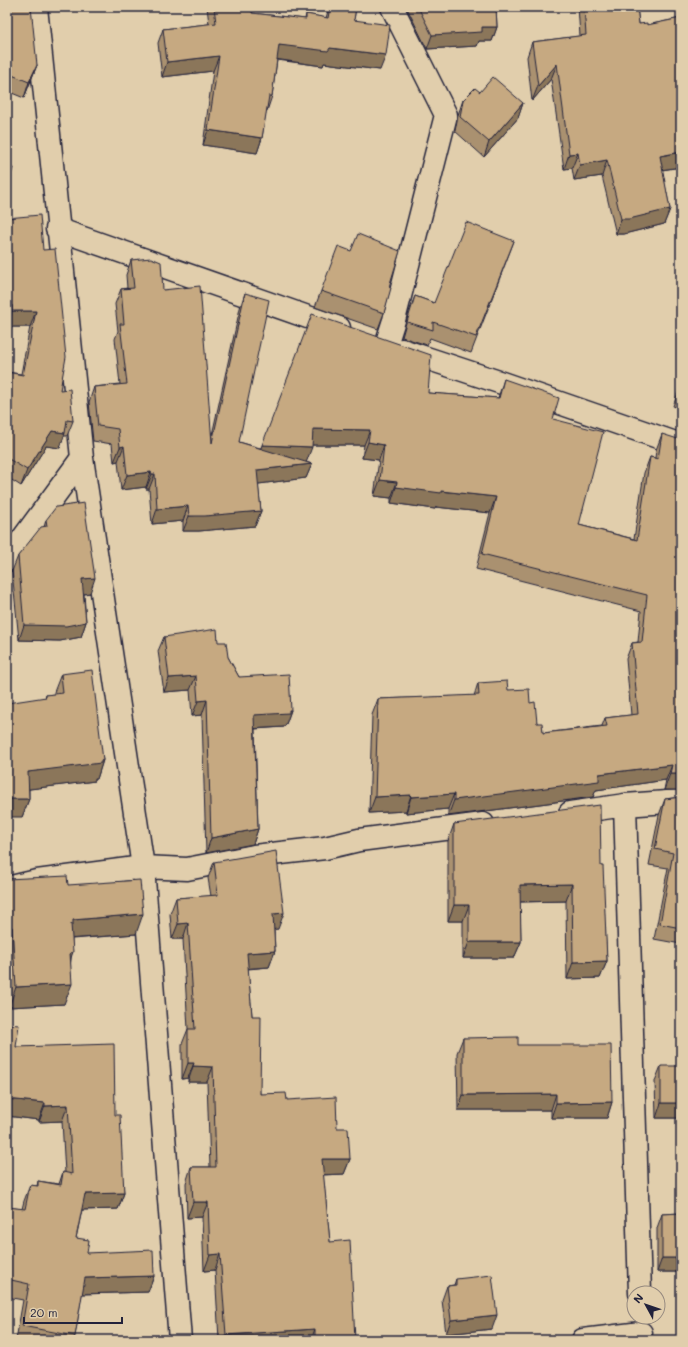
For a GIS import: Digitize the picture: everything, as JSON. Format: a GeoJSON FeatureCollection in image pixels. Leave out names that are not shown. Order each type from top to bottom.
{"type":"FeatureCollection","features":[{"type":"Feature","properties":{"kind":"street"},"geometry":{"type":"LineString","coordinates":[[36,7],[57,229],[82,458],[143,867],[180,1340]]}},
{"type":"Feature","properties":{"kind":"street"},"geometry":{"type":"LineString","coordinates":[[371,340],[396,313],[446,115],[392,7]]}},
{"type":"Feature","properties":{"kind":"street"},"geometry":{"type":"LineString","coordinates":[[57,229],[371,340],[502,383],[681,445]]}},
{"type":"Feature","properties":{"kind":"street"},"geometry":{"type":"LineString","coordinates":[[7,560],[82,458]]}},
{"type":"Feature","properties":{"kind":"street"},"geometry":{"type":"LineString","coordinates":[[547,816],[625,805],[681,801]]}},
{"type":"Feature","properties":{"kind":"street"},"geometry":{"type":"LineString","coordinates":[[625,805],[640,1285]]}},
{"type":"Feature","properties":{"kind":"street"},"geometry":{"type":"LineString","coordinates":[[7,888],[37,881],[143,867],[187,869],[254,856],[325,848],[359,840],[500,822]]}},
{"type":"Feature","properties":{"kind":"street"},"geometry":{"type":"LineString","coordinates":[[583,1340],[641,1330]]}},
{"type":"Feature","properties":{"kind":"building"},"geometry":{"type":"Polygon","coordinates":[[[7,7],[31,7],[37,65],[29,82],[7,73],[7,7]]]}},
{"type":"Feature","properties":{"kind":"building"},"geometry":{"type":"Polygon","coordinates":[[[214,7],[252,7],[252,13],[306,19],[306,14],[328,18],[330,7],[356,7],[354,20],[390,25],[386,55],[330,48],[328,51],[279,45],[272,96],[269,96],[262,138],[208,130],[219,56],[167,62],[163,29],[216,23],[214,7]]]}},
{"type":"Feature","properties":{"kind":"building"},"geometry":{"type":"Polygon","coordinates":[[[418,7],[496,7],[497,27],[482,27],[482,32],[432,35],[418,7]]]}},
{"type":"Feature","properties":{"kind":"building"},"geometry":{"type":"Polygon","coordinates":[[[584,7],[637,7],[639,24],[647,23],[647,25],[681,18],[681,152],[660,156],[670,209],[629,219],[621,219],[607,160],[580,165],[578,153],[569,154],[557,64],[538,86],[532,42],[586,35],[584,7]]]}},
{"type":"Feature","properties":{"kind":"building"},"geometry":{"type":"Polygon","coordinates":[[[493,77],[523,103],[489,142],[460,117],[463,100],[475,88],[480,92],[493,77]]]}},
{"type":"Feature","properties":{"kind":"building"},"geometry":{"type":"Polygon","coordinates":[[[7,166],[13,168],[7,189],[7,166]]]}},
{"type":"Feature","properties":{"kind":"building"},"geometry":{"type":"Polygon","coordinates":[[[40,215],[43,250],[55,249],[66,357],[60,390],[70,389],[73,421],[67,420],[65,433],[52,431],[27,470],[7,458],[7,372],[23,375],[36,311],[12,311],[12,305],[7,305],[7,218],[40,215]]]}},
{"type":"Feature","properties":{"kind":"building"},"geometry":{"type":"Polygon","coordinates":[[[466,222],[514,241],[476,337],[433,322],[433,330],[407,322],[415,296],[434,303],[466,222]]]}},
{"type":"Feature","properties":{"kind":"building"},"geometry":{"type":"Polygon","coordinates":[[[358,234],[400,251],[389,287],[391,288],[384,313],[321,291],[338,246],[351,251],[358,234]]]}},
{"type":"Feature","properties":{"kind":"building"},"geometry":{"type":"Polygon","coordinates":[[[151,258],[161,262],[163,290],[200,286],[212,443],[245,293],[269,300],[239,442],[312,464],[257,470],[261,511],[189,516],[188,506],[157,509],[155,474],[152,474],[151,472],[127,475],[124,446],[120,447],[118,429],[98,426],[94,387],[127,384],[120,324],[124,324],[121,289],[134,288],[131,260],[151,258]]]}},
{"type":"Feature","properties":{"kind":"building"},"geometry":{"type":"Polygon","coordinates":[[[312,314],[431,355],[428,393],[499,398],[504,379],[559,398],[553,419],[603,432],[579,525],[637,540],[650,457],[658,459],[662,434],[681,440],[681,774],[670,774],[672,765],[599,774],[599,781],[454,800],[454,794],[411,797],[411,795],[375,797],[378,699],[479,695],[478,683],[507,681],[508,690],[529,689],[530,703],[535,702],[537,723],[542,723],[543,733],[607,726],[605,718],[638,714],[632,643],[642,642],[647,595],[482,554],[496,497],[441,491],[441,493],[396,487],[397,482],[380,480],[384,445],[368,442],[370,430],[313,429],[312,447],[262,445],[312,314]]]}},
{"type":"Feature","properties":{"kind":"building"},"geometry":{"type":"Polygon","coordinates":[[[681,384],[681,392],[678,391],[681,384]]]}},
{"type":"Feature","properties":{"kind":"building"},"geometry":{"type":"Polygon","coordinates":[[[84,503],[95,578],[82,579],[86,622],[66,626],[24,625],[18,556],[41,527],[47,526],[46,520],[56,507],[84,503]]]}},
{"type":"Feature","properties":{"kind":"building"},"geometry":{"type":"Polygon","coordinates":[[[217,629],[218,642],[226,642],[228,657],[239,677],[289,674],[291,710],[289,710],[289,713],[254,715],[258,829],[211,838],[207,700],[198,701],[196,676],[169,678],[164,637],[217,629]]]}},
{"type":"Feature","properties":{"kind":"building"},"geometry":{"type":"Polygon","coordinates":[[[92,670],[103,760],[101,763],[28,772],[29,799],[7,799],[7,703],[63,693],[61,674],[92,670]]]}},
{"type":"Feature","properties":{"kind":"building"},"geometry":{"type":"Polygon","coordinates":[[[681,797],[681,928],[660,924],[673,853],[655,849],[665,799],[681,797]]]}},
{"type":"Feature","properties":{"kind":"building"},"geometry":{"type":"Polygon","coordinates":[[[600,805],[601,866],[603,866],[607,961],[573,962],[572,884],[520,885],[521,942],[469,942],[469,905],[454,905],[454,824],[600,805]]]}},
{"type":"Feature","properties":{"kind":"building"},"geometry":{"type":"Polygon","coordinates":[[[276,851],[284,913],[273,914],[275,951],[247,953],[252,1016],[261,1016],[260,1094],[286,1093],[287,1100],[336,1097],[337,1128],[348,1128],[350,1159],[322,1159],[330,1242],[350,1240],[355,1340],[315,1340],[315,1329],[226,1335],[220,1254],[210,1255],[208,1202],[193,1202],[191,1167],[216,1167],[213,1067],[193,1066],[194,1063],[188,1063],[188,1029],[195,1029],[188,923],[178,924],[176,898],[218,895],[214,862],[276,851]]]}},
{"type":"Feature","properties":{"kind":"building"},"geometry":{"type":"Polygon","coordinates":[[[67,876],[68,885],[140,880],[143,914],[73,920],[73,924],[71,924],[73,952],[70,953],[72,984],[16,987],[12,927],[7,928],[7,879],[67,876]]]}},
{"type":"Feature","properties":{"kind":"building"},"geometry":{"type":"Polygon","coordinates":[[[7,1024],[19,1025],[16,1047],[114,1044],[115,1115],[120,1115],[124,1193],[85,1194],[76,1238],[89,1240],[87,1253],[153,1250],[154,1276],[85,1278],[75,1336],[22,1326],[29,1284],[7,1279],[7,1207],[25,1209],[30,1185],[38,1186],[38,1181],[61,1185],[63,1172],[72,1174],[68,1105],[45,1106],[45,1103],[7,1099],[7,1024]]]}},
{"type":"Feature","properties":{"kind":"building"},"geometry":{"type":"Polygon","coordinates":[[[518,1037],[518,1045],[611,1045],[612,1102],[556,1103],[556,1094],[463,1095],[463,1038],[518,1037]]]}},
{"type":"Feature","properties":{"kind":"building"},"geometry":{"type":"Polygon","coordinates":[[[661,1066],[681,1066],[681,1103],[661,1103],[661,1066]]]}},
{"type":"Feature","properties":{"kind":"building"},"geometry":{"type":"Polygon","coordinates":[[[681,1213],[681,1258],[662,1258],[662,1214],[681,1213]]]}},
{"type":"Feature","properties":{"kind":"building"},"geometry":{"type":"Polygon","coordinates":[[[492,1275],[497,1315],[451,1320],[447,1286],[456,1285],[456,1279],[492,1275]]]}}]}
